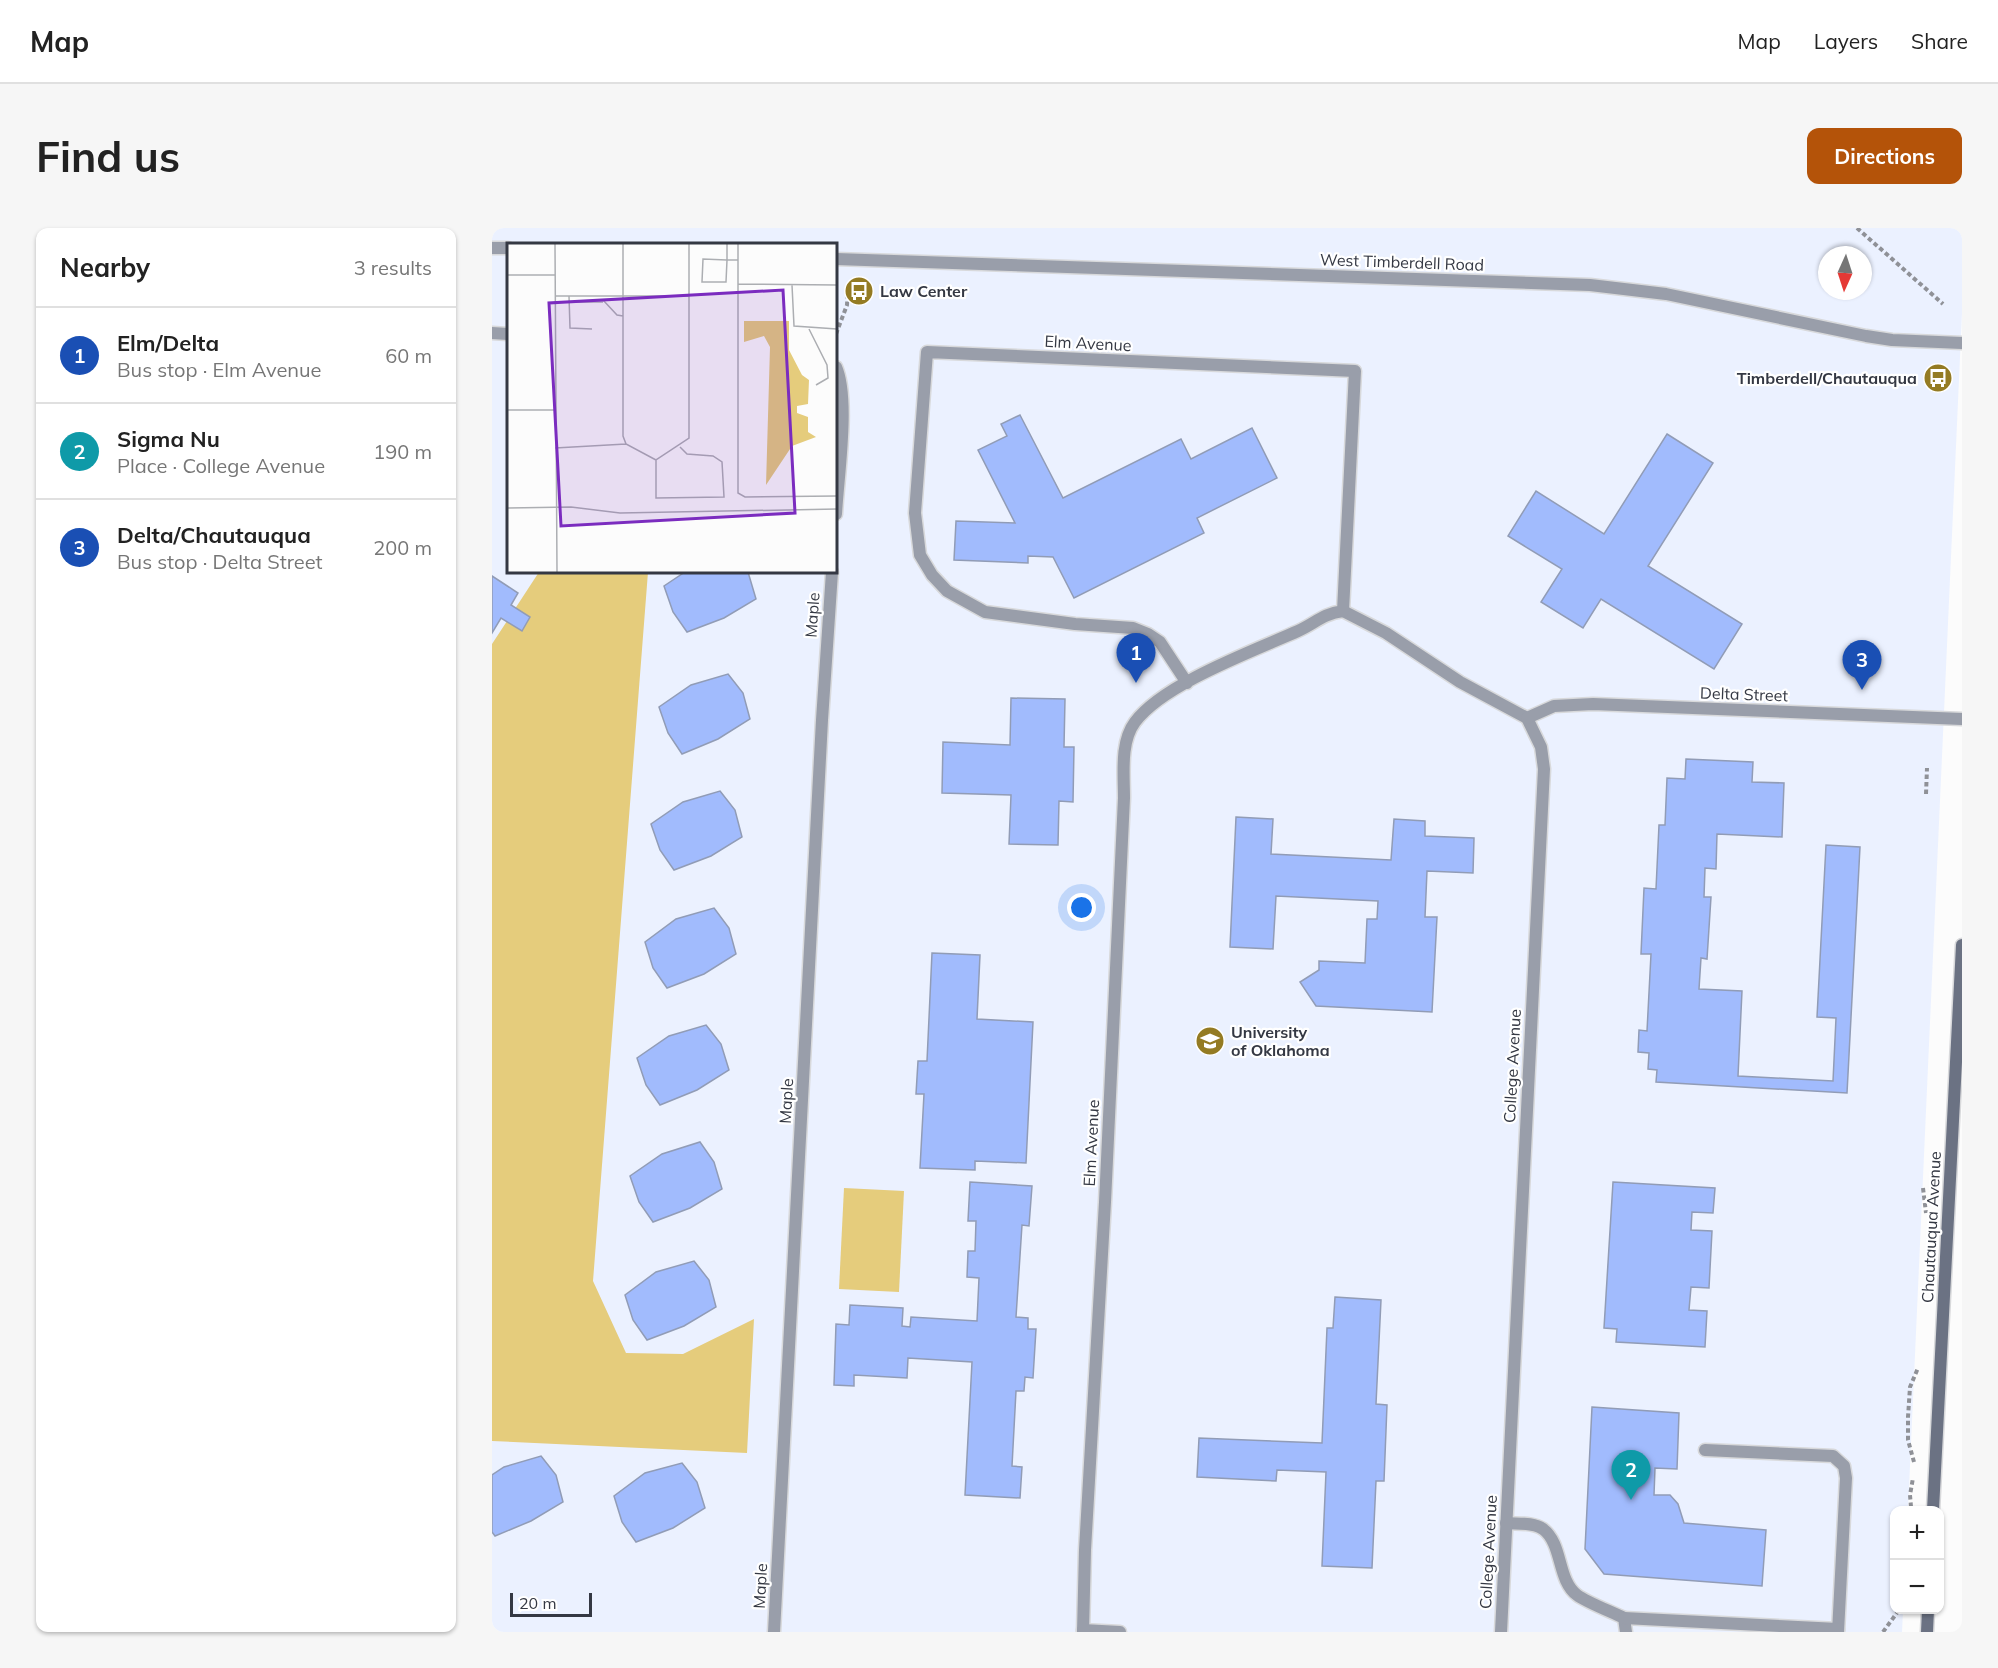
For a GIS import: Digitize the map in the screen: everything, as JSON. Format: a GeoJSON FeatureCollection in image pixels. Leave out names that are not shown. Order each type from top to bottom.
{"type":"FeatureCollection","features":[{"type":"Feature","properties":{"kind":"street","name":"West Timberdell Road"},"geometry":{"type":"LineString","coordinates":[[837,259],[1590,285],[1666,294],[1866,336],[1962,343]]}},
{"type":"Feature","properties":{"kind":"street","name":"Elm Avenue"},"geometry":{"type":"LineString","coordinates":[[1083,1631],[1085,1550],[1106,1191],[1124,762],[1128,734],[1135,722],[1168,693],[1306,628],[1329,613],[1343,611],[1355,371],[927,352],[915,513],[920,555],[932,575],[947,591],[985,612],[1076,624],[1133,628],[1148,634],[1160,642],[1187,683]]}},
{"type":"Feature","properties":{"kind":"street"},"geometry":{"type":"LineString","coordinates":[[837,370],[843,399],[837,498]]}},
{"type":"Feature","properties":{"kind":"street","name":"Maple"},"geometry":{"type":"LineString","coordinates":[[774,1632],[832,573]]}},
{"type":"Feature","properties":{"kind":"street"},"geometry":{"type":"LineString","coordinates":[[1343,611],[1386,633],[1460,682],[1527,718]]}},
{"type":"Feature","properties":{"kind":"street","name":"Delta Street"},"geometry":{"type":"LineString","coordinates":[[1527,718],[1554,706],[1593,704],[1962,719]]}},
{"type":"Feature","properties":{"kind":"street","name":"College Avenue"},"geometry":{"type":"LineString","coordinates":[[1501,1632],[1544,769],[1541,747],[1527,718]]}},
{"type":"Feature","properties":{"kind":"street","name":"Chautauqua Avenue"},"geometry":{"type":"LineString","coordinates":[[1933,1506],[1962,945]]}},
{"type":"Feature","properties":{"kind":"street"},"geometry":{"type":"LineString","coordinates":[[1506,1523],[1532,1525],[1544,1529],[1552,1542],[1567,1583],[1577,1596],[1624,1618],[1838,1630],[1846,1478],[1844,1466],[1833,1456],[1705,1450]]}},
{"type":"Feature","properties":{"kind":"street"},"geometry":{"type":"LineString","coordinates":[[1927,1632],[1928,1614]]}},
{"type":"Feature","properties":{"kind":"street"},"geometry":{"type":"LineString","coordinates":[[1624,1618],[1626,1632]]}},
{"type":"Feature","properties":{"kind":"street"},"geometry":{"type":"LineString","coordinates":[[1083,1631],[1119,1632]]}},
{"type":"Feature","properties":{"kind":"path"},"geometry":{"type":"LineString","coordinates":[[1857,228],[1943,304]]}},
{"type":"Feature","properties":{"kind":"path"},"geometry":{"type":"LineString","coordinates":[[837,331],[847,305],[848,284]]}},
{"type":"Feature","properties":{"kind":"path"},"geometry":{"type":"LineString","coordinates":[[1926,794],[1927,768]]}},
{"type":"Feature","properties":{"kind":"path"},"geometry":{"type":"LineString","coordinates":[[1923,1188],[1927,1218]]}},
{"type":"Feature","properties":{"kind":"path"},"geometry":{"type":"LineString","coordinates":[[1915,1467],[1908,1440],[1908,1417],[1910,1387],[1918,1367]]}},
{"type":"Feature","properties":{"kind":"path"},"geometry":{"type":"LineString","coordinates":[[1911,1506],[1913,1474]]}},
{"type":"Feature","properties":{"kind":"path"},"geometry":{"type":"LineString","coordinates":[[1883,1632],[1896,1614]]}},
{"type":"Feature","properties":{"kind":"shaded area","name":"University of Oklahoma"},"geometry":{"type":"Polygon","coordinates":[[[492,228],[1962,228],[1962,313],[1908,1506],[1890,1506],[1890,1614],[1903,1614],[1902,1632],[492,1632],[492,228]]]}},
{"type":"Feature","properties":{"kind":"shaded area"},"geometry":{"type":"Polygon","coordinates":[[[538,573],[648,573],[593,1281],[626,1353],[683,1354],[754,1319],[747,1453],[492,1441],[492,644],[538,573]]]}},
{"type":"Feature","properties":{"kind":"shaded area"},"geometry":{"type":"Polygon","coordinates":[[[844,1188],[904,1191],[899,1292],[839,1289],[844,1188]]]}},
{"type":"Feature","properties":{"kind":"building"},"geometry":{"type":"Polygon","coordinates":[[[1020,415],[1063,498],[1181,439],[1191,459],[1252,428],[1277,478],[1197,518],[1204,533],[1074,598],[1053,557],[1028,556],[1028,563],[954,560],[956,521],[1015,523],[978,450],[1007,436],[1001,424],[1020,415]]]}},
{"type":"Feature","properties":{"kind":"building"},"geometry":{"type":"Polygon","coordinates":[[[1667,434],[1713,463],[1648,566],[1742,624],[1714,669],[1601,599],[1583,628],[1541,602],[1562,569],[1508,536],[1536,491],[1604,534],[1667,434]]]}},
{"type":"Feature","properties":{"kind":"building"},"geometry":{"type":"Polygon","coordinates":[[[684,573],[748,573],[756,599],[724,618],[687,632],[673,612],[664,586],[684,573]]]}},
{"type":"Feature","properties":{"kind":"building"},"geometry":{"type":"Polygon","coordinates":[[[492,576],[518,593],[511,605],[530,617],[522,631],[501,618],[492,633],[492,576]]]}},
{"type":"Feature","properties":{"kind":"building"},"geometry":{"type":"Polygon","coordinates":[[[728,674],[743,693],[750,719],[718,739],[682,754],[668,733],[659,707],[691,685],[728,674]]]}},
{"type":"Feature","properties":{"kind":"building"},"geometry":{"type":"Polygon","coordinates":[[[1011,698],[1065,699],[1064,747],[1074,747],[1073,802],[1059,801],[1058,845],[1009,844],[1011,795],[942,793],[943,742],[1010,745],[1011,698]]]}},
{"type":"Feature","properties":{"kind":"building"},"geometry":{"type":"Polygon","coordinates":[[[1686,759],[1753,762],[1752,782],[1784,783],[1782,837],[1717,834],[1716,869],[1705,868],[1704,897],[1711,897],[1707,959],[1701,958],[1699,989],[1742,991],[1738,1076],[1833,1081],[1836,1018],[1817,1017],[1826,845],[1860,847],[1847,1093],[1656,1082],[1657,1070],[1648,1069],[1649,1053],[1638,1052],[1639,1030],[1647,1031],[1651,954],[1641,954],[1644,888],[1656,889],[1659,825],[1665,825],[1667,778],[1685,779],[1686,759]]]}},
{"type":"Feature","properties":{"kind":"building"},"geometry":{"type":"Polygon","coordinates":[[[720,791],[735,810],[742,837],[711,856],[674,870],[660,850],[651,824],[683,802],[720,791]]]}},
{"type":"Feature","properties":{"kind":"building"},"geometry":{"type":"Polygon","coordinates":[[[1236,817],[1273,819],[1271,854],[1391,860],[1394,819],[1425,821],[1425,836],[1474,838],[1473,873],[1427,871],[1425,917],[1437,917],[1432,1012],[1316,1006],[1300,982],[1319,970],[1319,961],[1365,963],[1367,919],[1377,919],[1378,901],[1276,896],[1273,949],[1230,947],[1236,817]]]}},
{"type":"Feature","properties":{"kind":"building"},"geometry":{"type":"Polygon","coordinates":[[[714,908],[729,928],[736,954],[704,974],[667,988],[653,968],[645,942],[676,919],[714,908]]]}},
{"type":"Feature","properties":{"kind":"building"},"geometry":{"type":"Polygon","coordinates":[[[932,953],[980,955],[977,1019],[1033,1022],[1026,1163],[975,1161],[975,1170],[920,1168],[924,1094],[916,1094],[918,1061],[927,1061],[932,953]]]}},
{"type":"Feature","properties":{"kind":"building"},"geometry":{"type":"Polygon","coordinates":[[[706,1025],[721,1044],[729,1070],[697,1090],[660,1105],[646,1085],[637,1058],[669,1036],[706,1025]]]}},
{"type":"Feature","properties":{"kind":"building"},"geometry":{"type":"Polygon","coordinates":[[[700,1142],[714,1162],[722,1189],[690,1208],[653,1222],[639,1202],[630,1176],[662,1154],[700,1142]]]}},
{"type":"Feature","properties":{"kind":"building"},"geometry":{"type":"Polygon","coordinates":[[[970,1182],[1032,1186],[1029,1226],[1022,1225],[1016,1317],[1028,1318],[1028,1329],[1036,1329],[1033,1378],[1025,1377],[1024,1391],[1016,1391],[1012,1466],[1022,1467],[1020,1498],[965,1495],[972,1362],[908,1358],[907,1378],[854,1375],[854,1386],[834,1385],[836,1324],[849,1325],[850,1305],[903,1308],[902,1326],[910,1327],[911,1317],[977,1321],[979,1278],[967,1277],[968,1251],[975,1251],[976,1221],[968,1221],[970,1182]]]}},
{"type":"Feature","properties":{"kind":"building"},"geometry":{"type":"Polygon","coordinates":[[[1613,1182],[1715,1188],[1713,1213],[1692,1212],[1691,1230],[1712,1231],[1709,1288],[1691,1287],[1689,1310],[1707,1311],[1705,1347],[1616,1342],[1617,1329],[1604,1328],[1613,1182]]]}},
{"type":"Feature","properties":{"kind":"building"},"geometry":{"type":"Polygon","coordinates":[[[694,1261],[709,1280],[716,1307],[684,1326],[647,1340],[633,1320],[625,1295],[656,1272],[694,1261]]]}},
{"type":"Feature","properties":{"kind":"building"},"geometry":{"type":"Polygon","coordinates":[[[1335,1297],[1381,1300],[1376,1404],[1387,1405],[1384,1481],[1376,1481],[1372,1568],[1322,1566],[1326,1472],[1277,1470],[1276,1481],[1197,1477],[1199,1438],[1322,1443],[1327,1328],[1333,1328],[1335,1297]]]}},
{"type":"Feature","properties":{"kind":"building"},"geometry":{"type":"Polygon","coordinates":[[[1592,1407],[1679,1413],[1677,1469],[1655,1468],[1654,1495],[1670,1495],[1678,1504],[1684,1523],[1766,1530],[1762,1586],[1604,1574],[1585,1549],[1592,1407]]]}},
{"type":"Feature","properties":{"kind":"building"},"geometry":{"type":"Polygon","coordinates":[[[541,1456],[556,1475],[563,1502],[531,1521],[495,1536],[492,1532],[492,1475],[504,1467],[541,1456]]]}},
{"type":"Feature","properties":{"kind":"building"},"geometry":{"type":"Polygon","coordinates":[[[682,1463],[697,1482],[705,1508],[673,1528],[636,1542],[622,1522],[614,1496],[645,1473],[682,1463]]]}},
{"type":"Feature","properties":{"kind":"place","name":"Law Center"},"geometry":{"type":"Point","coordinates":[859,291]}},
{"type":"Feature","properties":{"kind":"place","name":"Timberdell/Chautauqua"},"geometry":{"type":"Point","coordinates":[1938,378]}},
{"type":"Feature","properties":{"kind":"place","name":"Elm/Delta"},"geometry":{"type":"Point","coordinates":[1136,683]}},
{"type":"Feature","properties":{"kind":"place","name":"Delta/Chautauqua"},"geometry":{"type":"Point","coordinates":[1862,690]}},
{"type":"Feature","properties":{"kind":"place","name":"University of Oklahoma"},"geometry":{"type":"Point","coordinates":[1210,1041]}},
{"type":"Feature","properties":{"kind":"place","name":"Sigma Nu"},"geometry":{"type":"Point","coordinates":[1631,1500]}}]}
